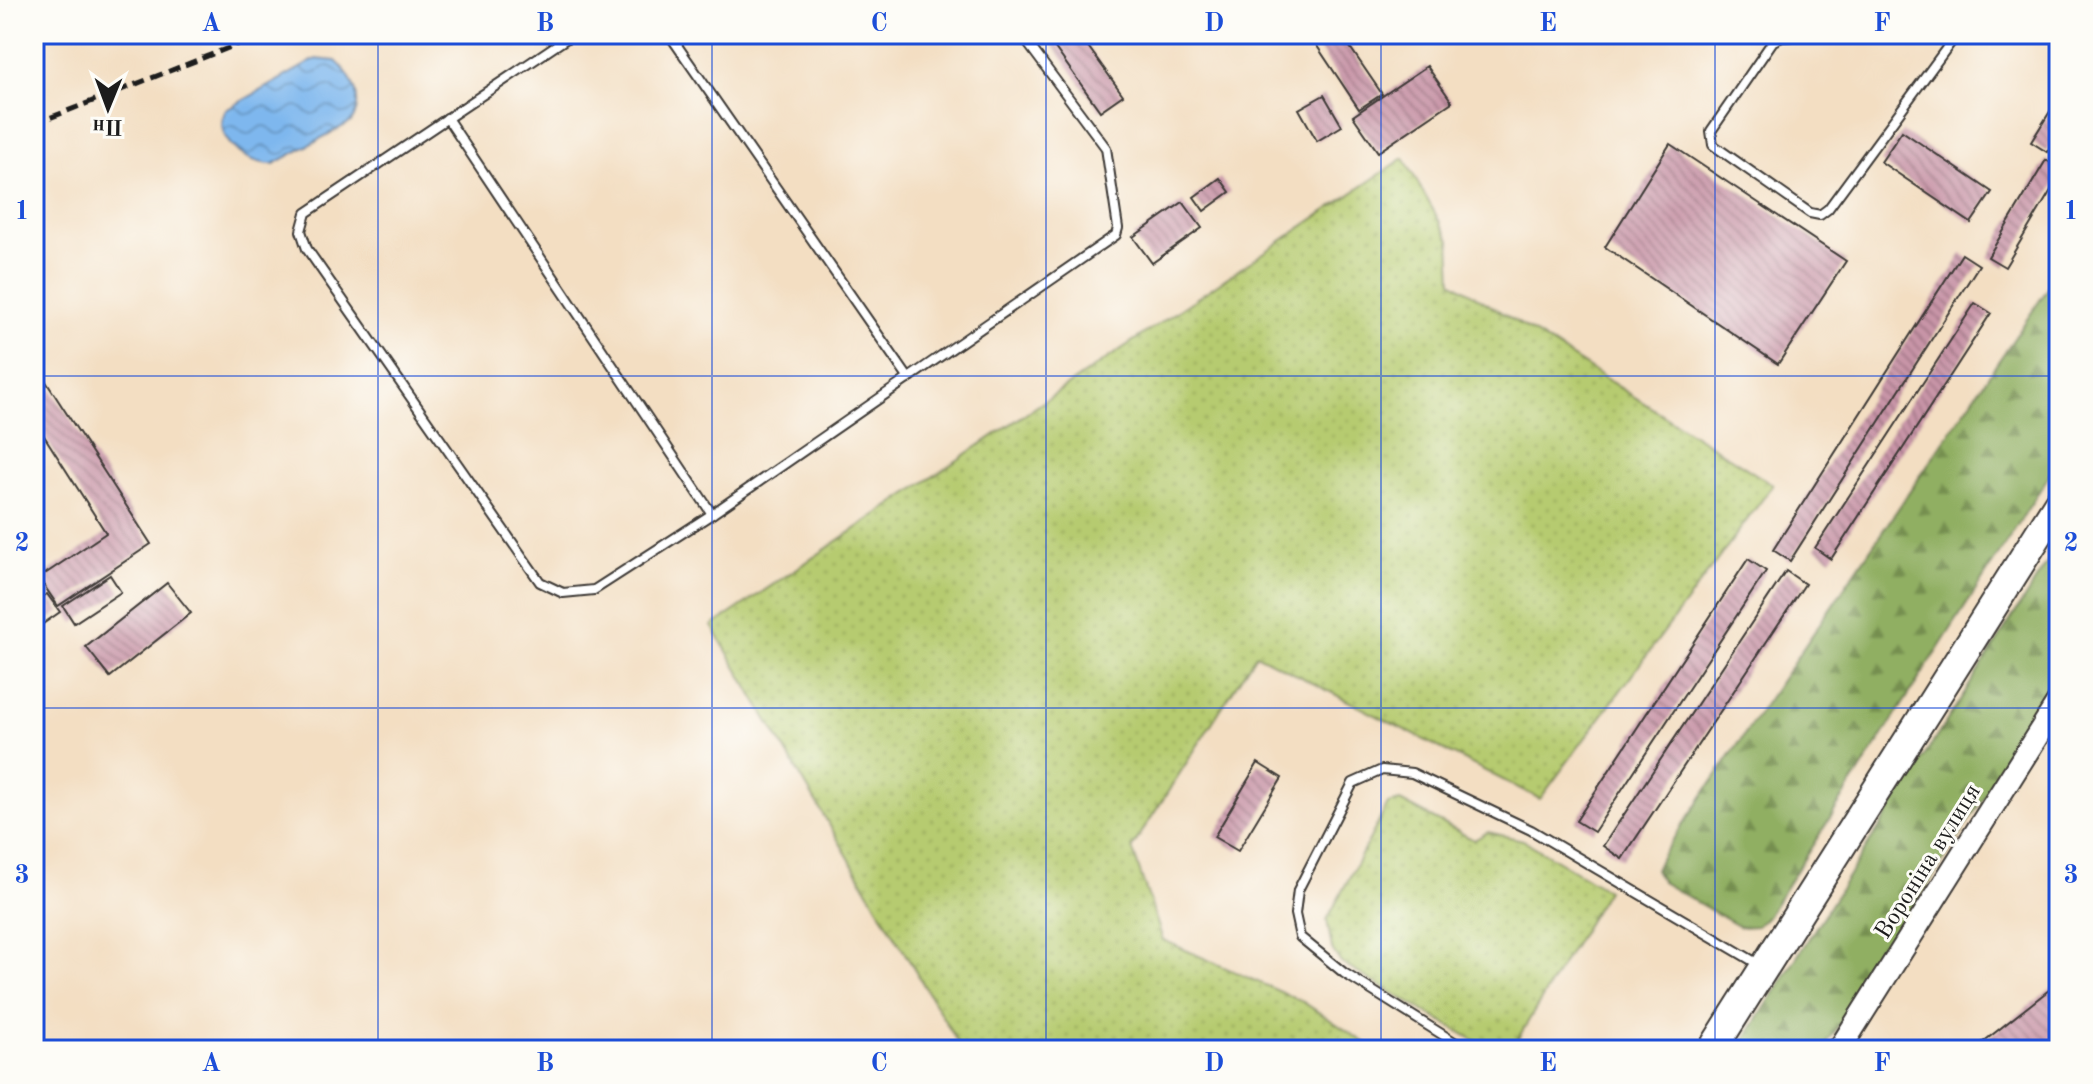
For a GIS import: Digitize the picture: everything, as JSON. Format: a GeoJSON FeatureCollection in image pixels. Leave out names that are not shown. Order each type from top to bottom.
{"type":"FeatureCollection","features":[{"type":"Feature","properties":{"kind":"highway"},"geometry":{"type":"LineString","coordinates":[[1712,1050],[2059,502]]}},
{"type":"Feature","properties":{"kind":"street","name":"Вороніна вулиця"},"geometry":{"type":"LineString","coordinates":[[1839,1050],[2059,701]]}},
{"type":"Feature","properties":{"kind":"lane"},"geometry":{"type":"LineString","coordinates":[[573,34],[306,213],[301,231],[307,249],[540,582],[563,593],[594,590],[712,514],[1112,239],[1118,228],[1106,148],[1024,38],[1039,34]]}},
{"type":"Feature","properties":{"kind":"lane"},"geometry":{"type":"LineString","coordinates":[[669,34],[909,379]]}},
{"type":"Feature","properties":{"kind":"lane"},"geometry":{"type":"LineString","coordinates":[[1819,34],[1782,37],[1773,41],[1711,131],[1710,138],[1713,145],[1810,213],[1820,215],[1828,209],[1957,34]]}},
{"type":"Feature","properties":{"kind":"lane"},"geometry":{"type":"LineString","coordinates":[[447,118],[712,514]]}},
{"type":"Feature","properties":{"kind":"lane"},"geometry":{"type":"LineString","coordinates":[[1467,1050],[1344,973],[1300,937],[1295,914],[1298,890],[1353,783],[1382,770],[1412,773],[1531,830],[1765,968]]}},
{"type":"Feature","properties":{"kind":"green space"},"geometry":{"type":"Polygon","coordinates":[[[1404,158],[1450,240],[1452,281],[1773,485],[1540,799],[1256,654],[1132,848],[1163,940],[1303,1002],[1376,1050],[962,1050],[712,626],[1404,158]]]}},
{"type":"Feature","properties":{"kind":"green space"},"geometry":{"type":"Polygon","coordinates":[[[2059,272],[2059,460],[1768,915],[1757,926],[1740,927],[1662,882],[1655,870],[1661,857],[2059,272]]]}},
{"type":"Feature","properties":{"kind":"green space"},"geometry":{"type":"Polygon","coordinates":[[[2059,544],[2059,679],[1823,1050],[1738,1050],[2059,544]]]}},
{"type":"Feature","properties":{"kind":"green space"},"geometry":{"type":"Polygon","coordinates":[[[1400,801],[1474,840],[1488,832],[1523,840],[1607,890],[1511,1050],[1491,1050],[1341,963],[1332,949],[1327,920],[1388,804],[1400,801]]]}},
{"type":"Feature","properties":{"kind":"water"},"geometry":{"type":"Polygon","coordinates":[[[316,59],[336,61],[352,82],[357,106],[351,122],[274,164],[253,160],[234,148],[223,131],[222,121],[226,110],[316,59]]]}},
{"type":"Feature","properties":{"kind":"building"},"geometry":{"type":"Polygon","coordinates":[[[1045,34],[1079,34],[1123,95],[1100,111],[1045,34]]]}},
{"type":"Feature","properties":{"kind":"building"},"geometry":{"type":"Polygon","coordinates":[[[1309,34],[1341,34],[1382,94],[1359,109],[1309,34]]]}},
{"type":"Feature","properties":{"kind":"building"},"geometry":{"type":"Polygon","coordinates":[[[1427,66],[1452,102],[1378,152],[1353,116],[1427,66]]]}},
{"type":"Feature","properties":{"kind":"building"},"geometry":{"type":"Polygon","coordinates":[[[1324,95],[1342,126],[1317,141],[1299,109],[1324,95]]]}},
{"type":"Feature","properties":{"kind":"building"},"geometry":{"type":"Polygon","coordinates":[[[2059,97],[2059,133],[2047,152],[2031,142],[2059,97]]]}},
{"type":"Feature","properties":{"kind":"building"},"geometry":{"type":"Polygon","coordinates":[[[1902,131],[1992,192],[1971,223],[1881,162],[1902,131]]]}},
{"type":"Feature","properties":{"kind":"building"},"geometry":{"type":"Polygon","coordinates":[[[1670,144],[1846,261],[1778,364],[1605,247],[1670,144]]]}},
{"type":"Feature","properties":{"kind":"building"},"geometry":{"type":"Polygon","coordinates":[[[2046,160],[2059,168],[2059,177],[2005,267],[1988,257],[2046,160]]]}},
{"type":"Feature","properties":{"kind":"building"},"geometry":{"type":"Polygon","coordinates":[[[1220,178],[1230,192],[1204,211],[1194,197],[1220,178]]]}},
{"type":"Feature","properties":{"kind":"building"},"geometry":{"type":"Polygon","coordinates":[[[1183,202],[1202,228],[1152,263],[1133,237],[1183,202]]]}},
{"type":"Feature","properties":{"kind":"building"},"geometry":{"type":"Polygon","coordinates":[[[1962,254],[1979,265],[1790,561],[1773,550],[1962,254]]]}},
{"type":"Feature","properties":{"kind":"building"},"geometry":{"type":"Polygon","coordinates":[[[1975,303],[1991,313],[1831,559],[1815,548],[1975,303]]]}},
{"type":"Feature","properties":{"kind":"building"},"geometry":{"type":"Polygon","coordinates":[[[34,363],[151,544],[58,606],[39,578],[106,533],[34,420],[34,363]]]}},
{"type":"Feature","properties":{"kind":"building"},"geometry":{"type":"Polygon","coordinates":[[[1748,559],[1766,571],[1594,832],[1576,821],[1748,559]]]}},
{"type":"Feature","properties":{"kind":"building"},"geometry":{"type":"Polygon","coordinates":[[[1786,571],[1805,584],[1622,859],[1603,846],[1786,571]]]}},
{"type":"Feature","properties":{"kind":"building"},"geometry":{"type":"Polygon","coordinates":[[[110,575],[121,592],[74,623],[63,606],[110,575]]]}},
{"type":"Feature","properties":{"kind":"building"},"geometry":{"type":"Polygon","coordinates":[[[167,583],[191,613],[110,677],[86,647],[167,583]]]}},
{"type":"Feature","properties":{"kind":"building"},"geometry":{"type":"Polygon","coordinates":[[[47,594],[60,612],[34,630],[34,602],[47,594]]]}},
{"type":"Feature","properties":{"kind":"building"},"geometry":{"type":"Polygon","coordinates":[[[1258,763],[1282,778],[1238,851],[1214,837],[1258,763]]]}},
{"type":"Feature","properties":{"kind":"building"},"geometry":{"type":"Polygon","coordinates":[[[2059,982],[2059,1033],[2037,1050],[1973,1050],[2059,982]]]}},
{"type":"Feature","properties":{"kind":"railway"},"geometry":{"type":"LineString","coordinates":[[34,124],[264,34]]}}]}
